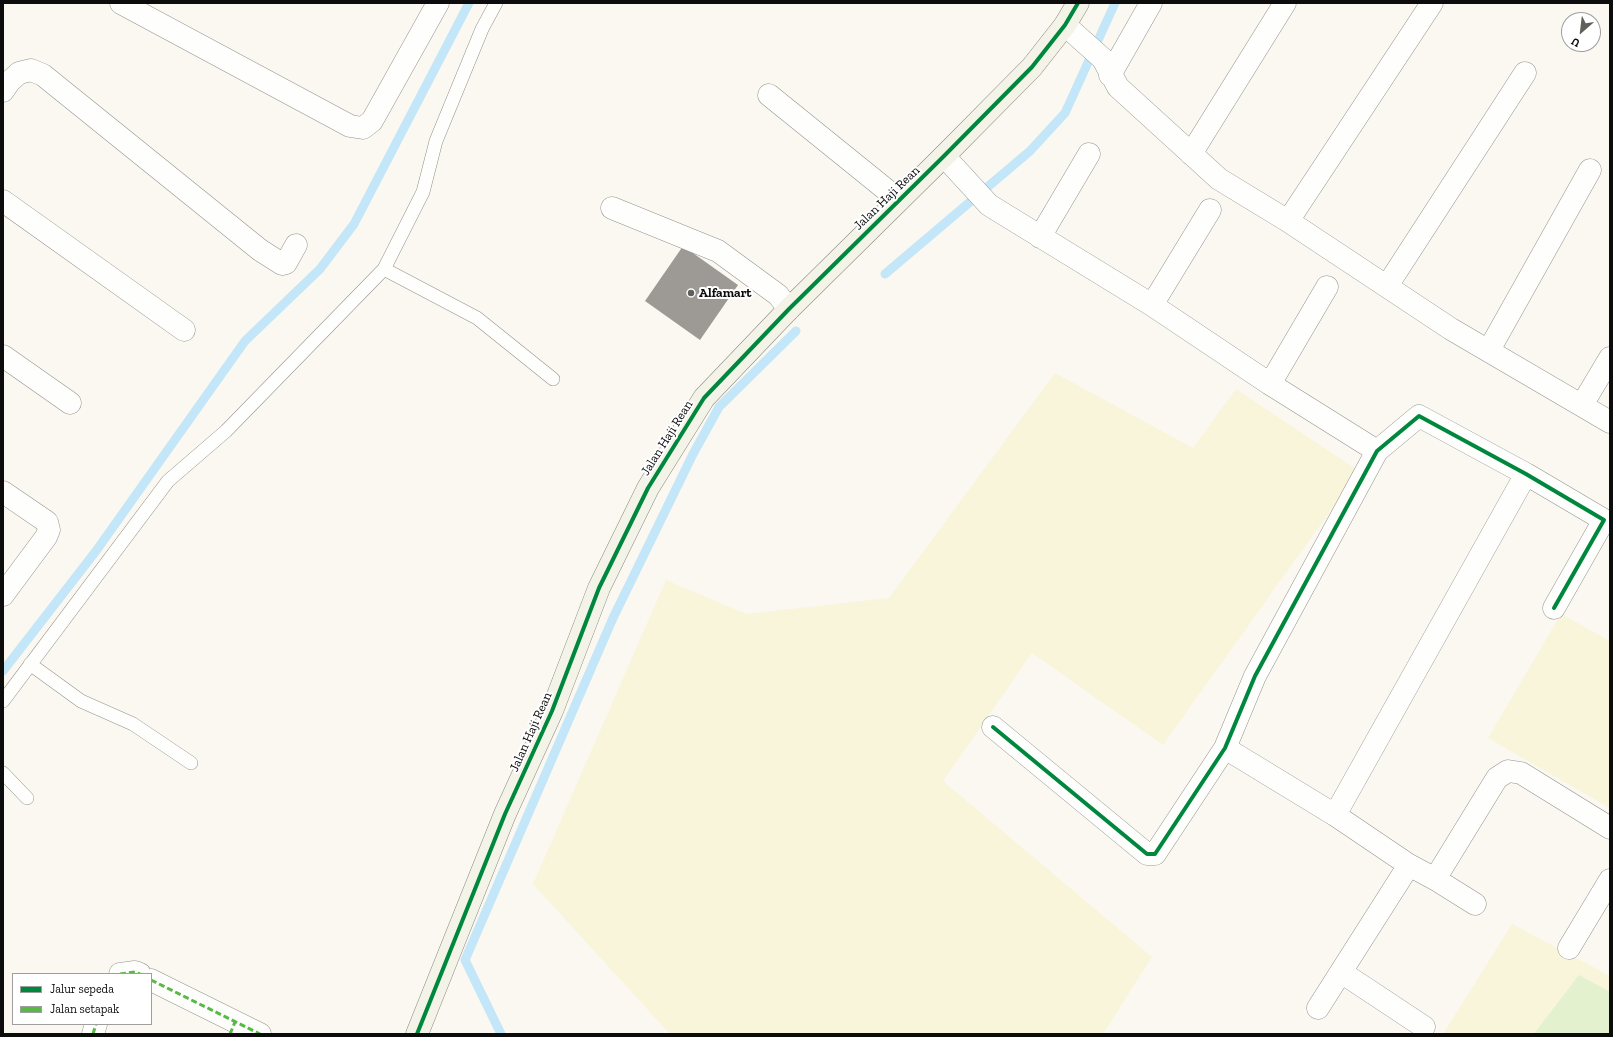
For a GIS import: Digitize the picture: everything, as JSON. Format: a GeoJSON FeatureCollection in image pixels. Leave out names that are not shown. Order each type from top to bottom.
{"type":"FeatureCollection","features":[{"type":"Feature","properties":{"kind":"street"},"geometry":{"type":"LineString","coordinates":[[121,3],[350,126],[363,128],[372,121],[438,3]]}},
{"type":"Feature","properties":{"kind":"street","name":"Jalan Haji Rean"},"geometry":{"type":"LineString","coordinates":[[417,1034],[505,814],[552,711],[599,588],[648,488],[704,398],[789,309],[1032,67],[1065,25],[1078,3]]}},
{"type":"Feature","properties":{"kind":"street"},"geometry":{"type":"LineString","coordinates":[[1106,66],[1151,3]]}},
{"type":"Feature","properties":{"kind":"street"},"geometry":{"type":"LineString","coordinates":[[1191,154],[1285,3]]}},
{"type":"Feature","properties":{"kind":"street"},"geometry":{"type":"LineString","coordinates":[[1288,221],[1432,3]]}},
{"type":"Feature","properties":{"kind":"street"},"geometry":{"type":"LineString","coordinates":[[1065,25],[1082,40],[1106,66],[1118,87],[1219,179],[1288,221],[1451,329],[1610,422]]}},
{"type":"Feature","properties":{"kind":"street"},"geometry":{"type":"LineString","coordinates":[[3,91],[10,81],[20,73],[30,70],[42,75],[260,250],[282,264],[286,263],[296,245]]}},
{"type":"Feature","properties":{"kind":"street"},"geometry":{"type":"LineString","coordinates":[[1387,286],[1525,73]]}},
{"type":"Feature","properties":{"kind":"street"},"geometry":{"type":"LineString","coordinates":[[769,95],[899,200]]}},
{"type":"Feature","properties":{"kind":"street"},"geometry":{"type":"LineString","coordinates":[[1040,236],[1089,154]]}},
{"type":"Feature","properties":{"kind":"street"},"geometry":{"type":"LineString","coordinates":[[944,156],[989,205],[1152,305],[1270,384],[1377,451]]}},
{"type":"Feature","properties":{"kind":"street"},"geometry":{"type":"LineString","coordinates":[[1489,350],[1590,170]]}},
{"type":"Feature","properties":{"kind":"street"},"geometry":{"type":"LineString","coordinates":[[3,201],[184,330]]}},
{"type":"Feature","properties":{"kind":"street"},"geometry":{"type":"LineString","coordinates":[[612,208],[718,252],[778,295],[789,309]]}},
{"type":"Feature","properties":{"kind":"street"},"geometry":{"type":"LineString","coordinates":[[1152,305],[1210,210]]}},
{"type":"Feature","properties":{"kind":"street"},"geometry":{"type":"LineString","coordinates":[[1270,384],[1327,287]]}},
{"type":"Feature","properties":{"kind":"street"},"geometry":{"type":"LineString","coordinates":[[3,356],[70,403]]}},
{"type":"Feature","properties":{"kind":"street"},"geometry":{"type":"LineString","coordinates":[[1582,405],[1610,358]]}},
{"type":"Feature","properties":{"kind":"street"},"geometry":{"type":"LineString","coordinates":[[993,727],[1147,854],[1155,854],[1160,849],[1225,748],[1255,676],[1377,451],[1419,416],[1526,474],[1604,520],[1554,608]]}},
{"type":"Feature","properties":{"kind":"street"},"geometry":{"type":"LineString","coordinates":[[1335,814],[1526,474]]}},
{"type":"Feature","properties":{"kind":"street"},"geometry":{"type":"LineString","coordinates":[[3,492],[47,522],[49,530],[46,537],[3,595]]}},
{"type":"Feature","properties":{"kind":"street"},"geometry":{"type":"LineString","coordinates":[[1225,748],[1335,814],[1409,865],[1475,904]]}},
{"type":"Feature","properties":{"kind":"street"},"geometry":{"type":"LineString","coordinates":[[1435,879],[1497,778],[1508,771],[1521,773],[1610,828]]}},
{"type":"Feature","properties":{"kind":"street"},"geometry":{"type":"LineString","coordinates":[[1318,1008],[1409,865]]}},
{"type":"Feature","properties":{"kind":"street"},"geometry":{"type":"LineString","coordinates":[[1569,948],[1610,880]]}},
{"type":"Feature","properties":{"kind":"street"},"geometry":{"type":"LineString","coordinates":[[1341,972],[1424,1027]]}},
{"type":"Feature","properties":{"kind":"street"},"geometry":{"type":"LineString","coordinates":[[128,973],[138,973]]}},
{"type":"Feature","properties":{"kind":"street"},"geometry":{"type":"LineString","coordinates":[[152,981],[232,1028],[260,1034]]}},
{"type":"Feature","properties":{"kind":"lane"},"geometry":{"type":"LineString","coordinates":[[3,701],[168,481],[226,431],[384,268],[423,192],[436,141],[482,29],[496,3]]}},
{"type":"Feature","properties":{"kind":"lane"},"geometry":{"type":"LineString","coordinates":[[384,268],[477,318],[553,379]]}},
{"type":"Feature","properties":{"kind":"lane"},"geometry":{"type":"LineString","coordinates":[[30,664],[81,701],[133,724],[191,763]]}},
{"type":"Feature","properties":{"kind":"lane"},"geometry":{"type":"LineString","coordinates":[[3,774],[27,798]]}},
{"type":"Feature","properties":{"kind":"shaded area"},"geometry":{"type":"Polygon","coordinates":[[[1055,373],[1193,448],[1236,389],[1359,471],[1163,745],[1032,653],[943,781],[1152,957],[1103,1034],[670,1034],[533,884],[666,580],[746,614],[889,598],[1055,373]]]}},
{"type":"Feature","properties":{"kind":"shaded area"},"geometry":{"type":"Polygon","coordinates":[[[1561,614],[1610,641],[1610,808],[1488,738],[1561,614]]]}},
{"type":"Feature","properties":{"kind":"shaded area"},"geometry":{"type":"Polygon","coordinates":[[[1512,924],[1610,976],[1610,1034],[1443,1034],[1512,924]]]}},
{"type":"Feature","properties":{"kind":"green space"},"geometry":{"type":"Polygon","coordinates":[[[1579,975],[1610,992],[1610,1034],[1534,1034],[1579,975]]]}},
{"type":"Feature","properties":{"kind":"building","name":"Alfamart"},"geometry":{"type":"Polygon","coordinates":[[[683,246],[738,285],[700,340],[645,301],[683,246]]]}},
{"type":"Feature","properties":{"kind":"waterway"},"geometry":{"type":"LineString","coordinates":[[3,671],[96,551],[245,341],[320,269],[354,224],[469,3]]}},
{"type":"Feature","properties":{"kind":"waterway"},"geometry":{"type":"LineString","coordinates":[[885,274],[1030,151],[1065,113],[1115,3]]}},
{"type":"Feature","properties":{"kind":"waterway"},"geometry":{"type":"LineString","coordinates":[[501,1034],[465,960],[613,618],[693,454],[719,407],[796,331]]}},
{"type":"Feature","properties":{"kind":"marked path"},"geometry":{"type":"LineString","coordinates":[[128,973],[138,973]]}},
{"type":"Feature","properties":{"kind":"marked path"},"geometry":{"type":"LineString","coordinates":[[152,980],[260,1034]]}},
{"type":"Feature","properties":{"kind":"marked path"},"geometry":{"type":"LineString","coordinates":[[230,1034],[235,1022]]}},
{"type":"Feature","properties":{"kind":"marked path"},"geometry":{"type":"LineString","coordinates":[[93,1034],[96,1025]]}},
{"type":"Feature","properties":{"kind":"cycle path"},"geometry":{"type":"LineString","coordinates":[[417,1034],[505,814],[552,711],[599,588],[648,488],[704,398],[789,309],[1032,67],[1065,25],[1078,3]]}},
{"type":"Feature","properties":{"kind":"cycle path"},"geometry":{"type":"LineString","coordinates":[[993,727],[1147,854],[1155,854],[1225,748],[1255,676],[1377,451],[1419,416],[1526,474],[1604,520],[1554,608]]}},
{"type":"Feature","properties":{"kind":"place","name":"Alfamart"},"geometry":{"type":"Point","coordinates":[691,293]}}]}
